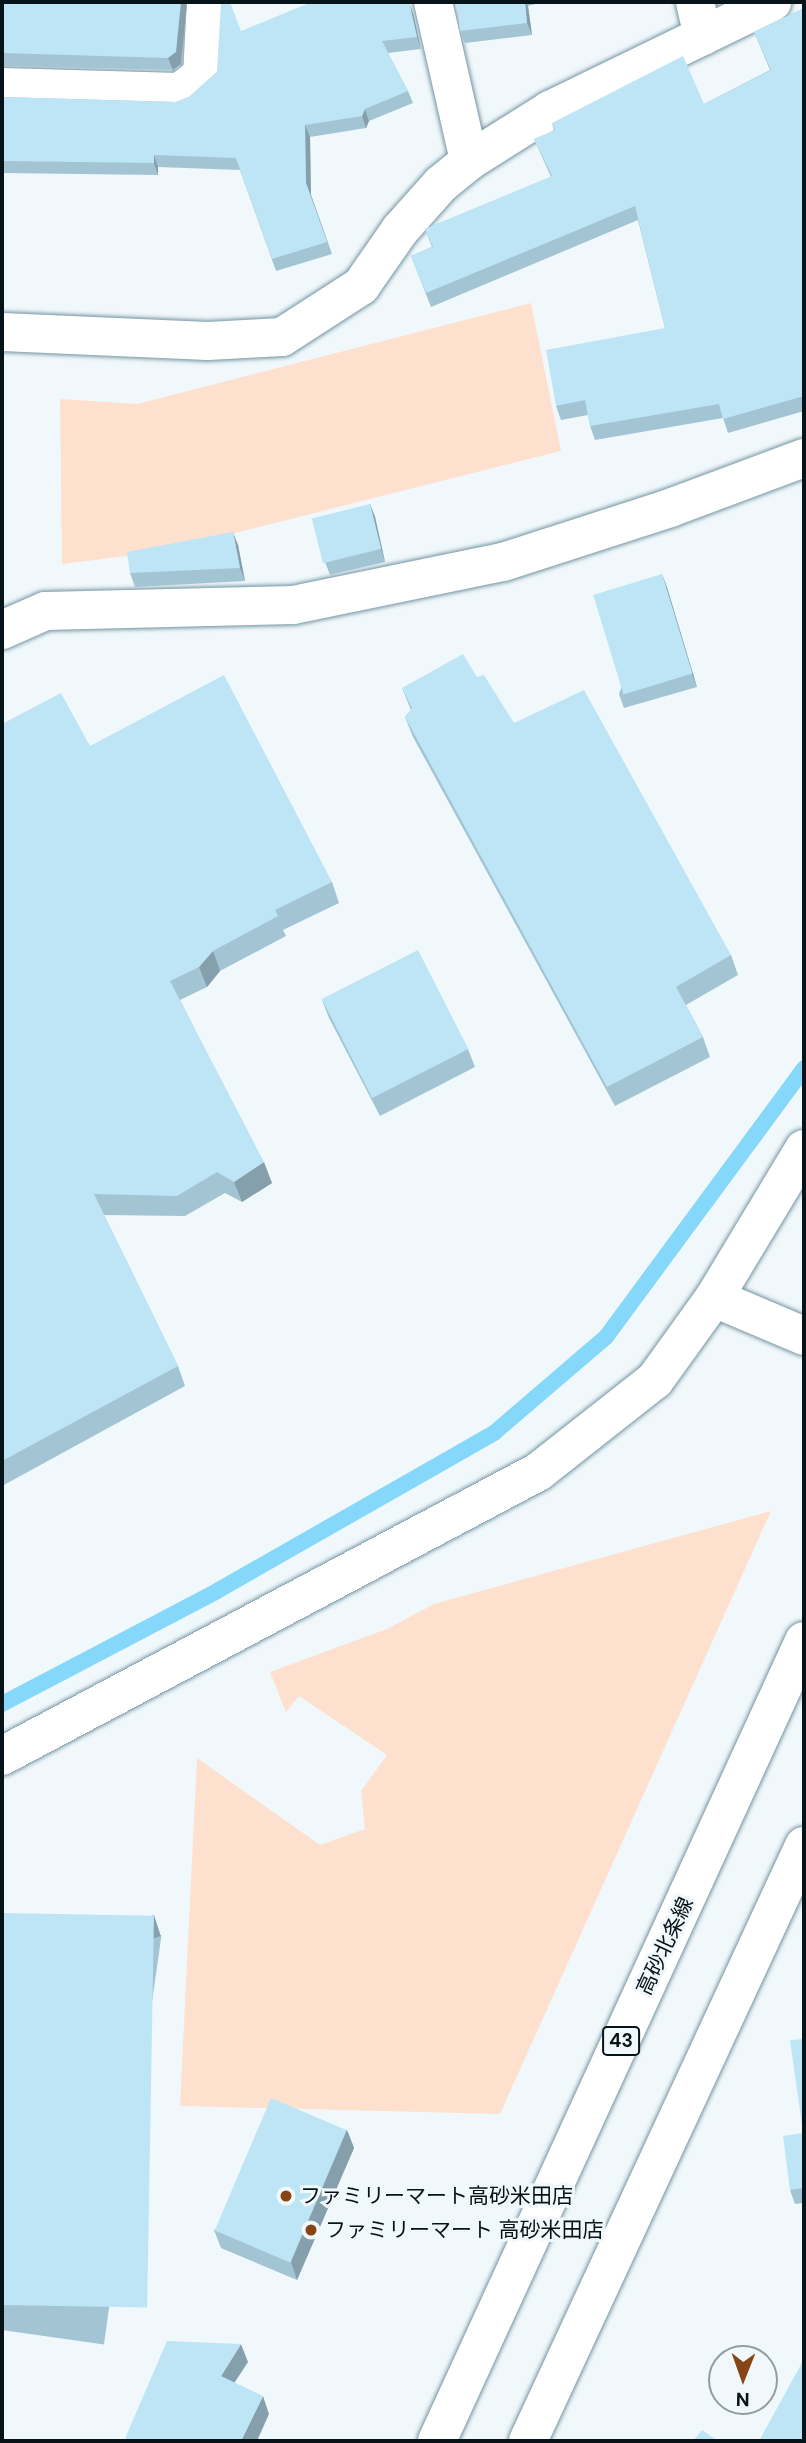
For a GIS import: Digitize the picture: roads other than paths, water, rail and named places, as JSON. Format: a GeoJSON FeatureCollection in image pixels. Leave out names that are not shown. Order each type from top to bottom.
{"type":"FeatureCollection","features":[{"type":"Feature","properties":{"kind":"street"},"geometry":{"type":"LineString","coordinates":[[2,87],[180,92],[202,75],[206,2]]}},
{"type":"Feature","properties":{"kind":"street"},"geometry":{"type":"LineString","coordinates":[[433,2],[469,161]]}},
{"type":"Feature","properties":{"kind":"street"},"geometry":{"type":"LineString","coordinates":[[2,332],[208,341],[282,337],[361,286],[400,230],[441,184],[469,161],[699,19],[772,2]]}},
{"type":"Feature","properties":{"kind":"street"},"geometry":{"type":"LineString","coordinates":[[2,630],[45,611],[293,606],[503,562],[670,508],[804,458]]}},
{"type":"Feature","properties":{"kind":"street"},"geometry":{"type":"LineString","coordinates":[[2,1756],[538,1472],[655,1380],[714,1298],[804,1149]]}},
{"type":"Feature","properties":{"kind":"street"},"geometry":{"type":"LineString","coordinates":[[714,1298],[804,1336]]}},
{"type":"Feature","properties":{"kind":"street","name":"高砂北条線"},"geometry":{"type":"LineString","coordinates":[[437,2441],[804,1641]]}},
{"type":"Feature","properties":{"kind":"street"},"geometry":{"type":"LineString","coordinates":[[528,2441],[804,1846]]}},
{"type":"Feature","properties":{"kind":"waterway"},"geometry":{"type":"LineString","coordinates":[[2,1704],[217,1591],[494,1433],[606,1337],[804,1068]]}},
{"type":"Feature","properties":{"kind":"place","name":"ファミリーマート高砂米田店"},"geometry":{"type":"Point","coordinates":[286,2196]}},
{"type":"Feature","properties":{"kind":"place","name":"ファミリーマート 高砂米田店"},"geometry":{"type":"Point","coordinates":[311,2230]}}]}
